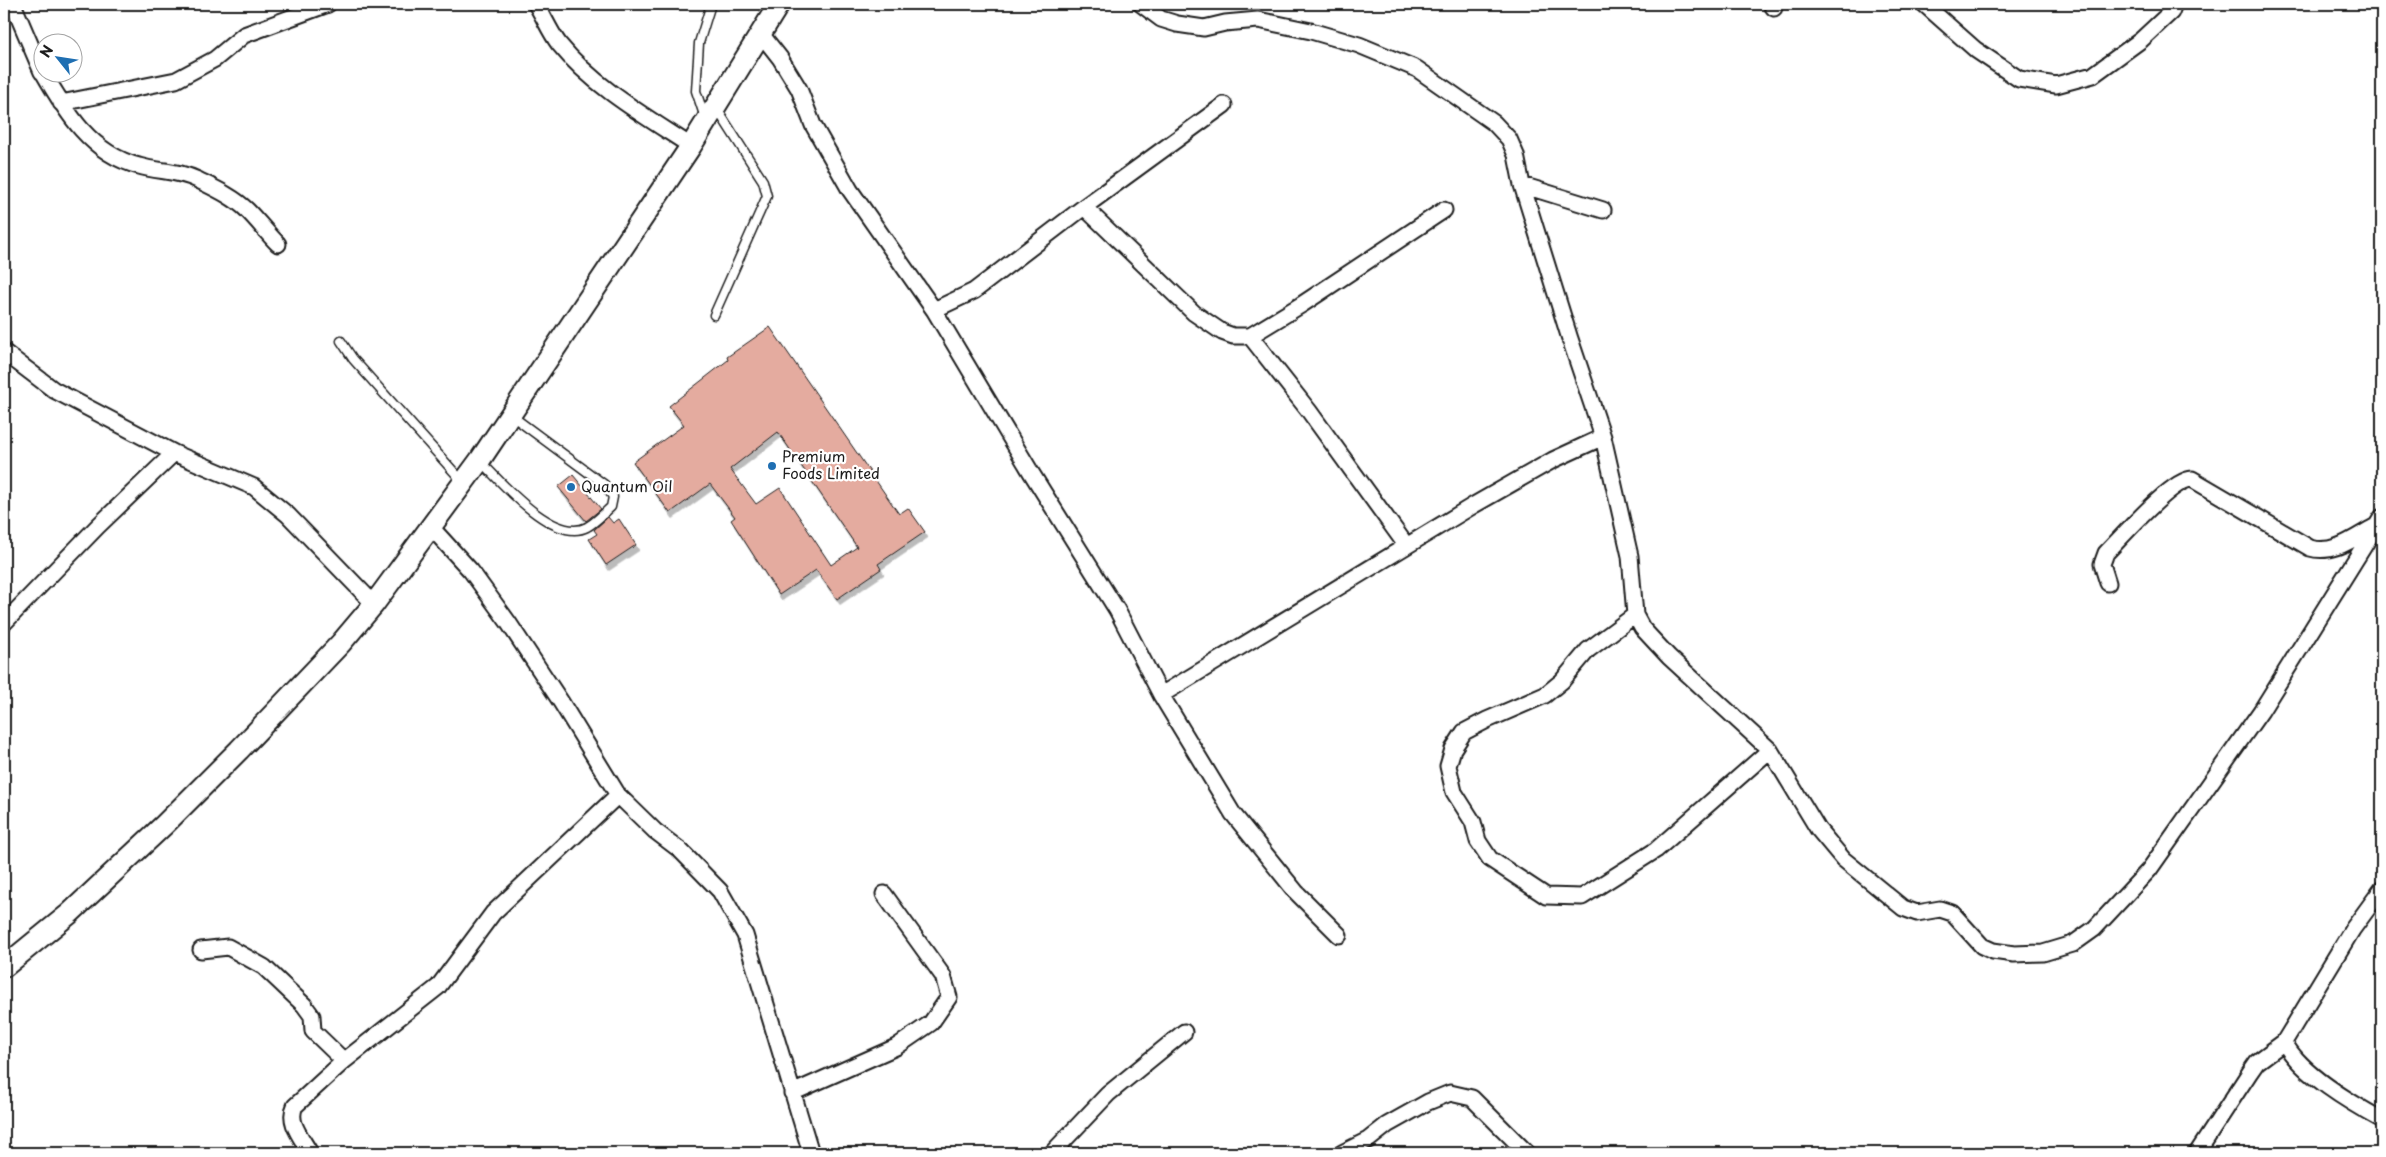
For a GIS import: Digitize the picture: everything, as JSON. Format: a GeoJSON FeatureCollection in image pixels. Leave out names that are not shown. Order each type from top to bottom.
{"type":"FeatureCollection","features":[{"type":"Feature","properties":{"kind":"main road"},"geometry":{"type":"LineString","coordinates":[[4,967],[69,914],[164,825],[266,723],[341,643],[374,604],[480,460],[691,146],[780,4]]}},
{"type":"Feature","properties":{"kind":"street"},"geometry":{"type":"LineString","coordinates":[[13,4],[32,47]]}},
{"type":"Feature","properties":{"kind":"street"},"geometry":{"type":"LineString","coordinates":[[62,103],[176,80],[215,59],[244,35],[328,4]]}},
{"type":"Feature","properties":{"kind":"street"},"geometry":{"type":"LineString","coordinates":[[536,4],[558,42],[585,72],[619,98],[691,146]]}},
{"type":"Feature","properties":{"kind":"street"},"geometry":{"type":"LineString","coordinates":[[1141,4],[1161,19],[1177,24],[1204,28],[1225,23],[1258,20],[1311,31],[1358,45],[1417,69],[1494,123],[1508,139],[1516,155],[1522,185],[1603,437],[1630,556],[1635,615],[1642,628],[1669,657],[1770,750],[1818,829],[1842,859],[1904,908],[1918,912],[1940,909],[1952,913],[1982,946],[2014,954],[2043,953],[2073,944],[2094,929],[2149,870],[2169,844],[2208,783],[2260,710],[2379,522]]}},
{"type":"Feature","properties":{"kind":"street"},"geometry":{"type":"LineString","coordinates":[[1924,4],[1976,50],[2019,79],[2056,85],[2093,75],[2141,40],[2171,12],[2174,4]]}},
{"type":"Feature","properties":{"kind":"street"},"geometry":{"type":"LineString","coordinates":[[761,34],[780,58],[799,90],[813,125],[850,190],[934,310],[1032,474],[1118,610],[1162,695],[1232,814],[1296,892],[1340,935]]}},
{"type":"Feature","properties":{"kind":"street"},"geometry":{"type":"LineString","coordinates":[[49,82],[84,133],[98,147],[125,163],[169,170],[197,179],[230,197],[247,209],[278,244]]}},
{"type":"Feature","properties":{"kind":"street"},"geometry":{"type":"LineString","coordinates":[[934,310],[974,291],[1084,207],[1224,105]]}},
{"type":"Feature","properties":{"kind":"street"},"geometry":{"type":"LineString","coordinates":[[1522,185],[1603,210]]}},
{"type":"Feature","properties":{"kind":"street"},"geometry":{"type":"LineString","coordinates":[[1084,207],[1194,313],[1222,332],[1233,336],[1250,336],[1301,305],[1444,210]]}},
{"type":"Feature","properties":{"kind":"street"},"geometry":{"type":"LineString","coordinates":[[1250,336],[1309,411],[1406,545]]}},
{"type":"Feature","properties":{"kind":"street"},"geometry":{"type":"LineString","coordinates":[[4,352],[54,390],[174,453],[254,487],[288,515],[374,604]]}},
{"type":"Feature","properties":{"kind":"street"},"geometry":{"type":"LineString","coordinates":[[1162,695],[1406,545],[1545,465],[1603,437]]}},
{"type":"Feature","properties":{"kind":"street"},"geometry":{"type":"LineString","coordinates":[[4,622],[98,526],[174,453]]}},
{"type":"Feature","properties":{"kind":"street"},"geometry":{"type":"LineString","coordinates":[[2108,583],[2102,564],[2106,554],[2161,498],[2186,479],[2192,480],[2310,548],[2319,550],[2340,546],[2379,522]]}},
{"type":"Feature","properties":{"kind":"street"},"geometry":{"type":"LineString","coordinates":[[430,526],[471,571],[508,622],[561,702],[618,795],[655,830],[680,850],[720,891],[745,935],[811,1153]]}},
{"type":"Feature","properties":{"kind":"street"},"geometry":{"type":"LineString","coordinates":[[1635,615],[1588,650],[1562,682],[1545,696],[1486,720],[1464,732],[1453,749],[1448,766],[1454,792],[1473,822],[1478,840],[1490,859],[1546,896],[1582,897],[1656,850],[1770,750]]}},
{"type":"Feature","properties":{"kind":"street"},"geometry":{"type":"LineString","coordinates":[[310,1153],[292,1121],[292,1113],[295,1106],[344,1061],[438,987],[493,913],[618,795]]}},
{"type":"Feature","properties":{"kind":"street"},"geometry":{"type":"LineString","coordinates":[[2197,1153],[2257,1062],[2284,1042],[2352,930],[2382,889]]}},
{"type":"Feature","properties":{"kind":"street"},"geometry":{"type":"LineString","coordinates":[[792,1093],[896,1047],[931,1023],[948,997],[943,976],[884,894]]}},
{"type":"Feature","properties":{"kind":"street"},"geometry":{"type":"LineString","coordinates":[[201,950],[228,947],[264,967],[304,1005],[312,1016],[313,1031],[344,1061]]}},
{"type":"Feature","properties":{"kind":"street"},"geometry":{"type":"LineString","coordinates":[[1052,1153],[1108,1094],[1184,1032]]}},
{"type":"Feature","properties":{"kind":"street"},"geometry":{"type":"LineString","coordinates":[[2284,1042],[2295,1059],[2305,1068],[2331,1088],[2382,1120]]}},
{"type":"Feature","properties":{"kind":"street"},"geometry":{"type":"LineString","coordinates":[[1342,1153],[1368,1140],[1388,1125],[1428,1102],[1450,1092],[1472,1098],[1527,1153]]}},
{"type":"Feature","properties":{"kind":"lane"},"geometry":{"type":"LineString","coordinates":[[712,4],[699,44],[696,91],[711,115],[763,181],[767,196],[714,315]]}},
{"type":"Feature","properties":{"kind":"lane"},"geometry":{"type":"LineString","coordinates":[[341,341],[353,360],[463,482]]}},
{"type":"Feature","properties":{"kind":"lane"},"geometry":{"type":"LineString","coordinates":[[480,460],[536,514],[558,527],[573,530],[587,527],[612,507],[613,497],[604,485],[510,414]]}},
{"type":"Feature","properties":{"kind":"building"},"geometry":{"type":"Polygon","coordinates":[[[770,327],[899,514],[908,508],[925,532],[878,564],[881,569],[837,599],[816,570],[779,595],[731,520],[735,517],[710,484],[670,513],[633,462],[684,425],[669,406],[728,360],[727,357],[770,327]],[[778,432],[730,469],[756,504],[780,488],[831,565],[857,547],[778,432]]]}},
{"type":"Feature","properties":{"kind":"building"},"geometry":{"type":"Polygon","coordinates":[[[573,475],[601,509],[586,521],[558,487],[573,475]]]}},
{"type":"Feature","properties":{"kind":"building"},"geometry":{"type":"Polygon","coordinates":[[[608,517],[613,523],[619,519],[636,545],[606,565],[589,539],[597,534],[594,530],[608,517]]]}},
{"type":"Feature","properties":{"kind":"place","name":"Premium Foods Limited"},"geometry":{"type":"Point","coordinates":[772,466]}},
{"type":"Feature","properties":{"kind":"place","name":"Quantum Oil"},"geometry":{"type":"Point","coordinates":[571,487]}}]}
